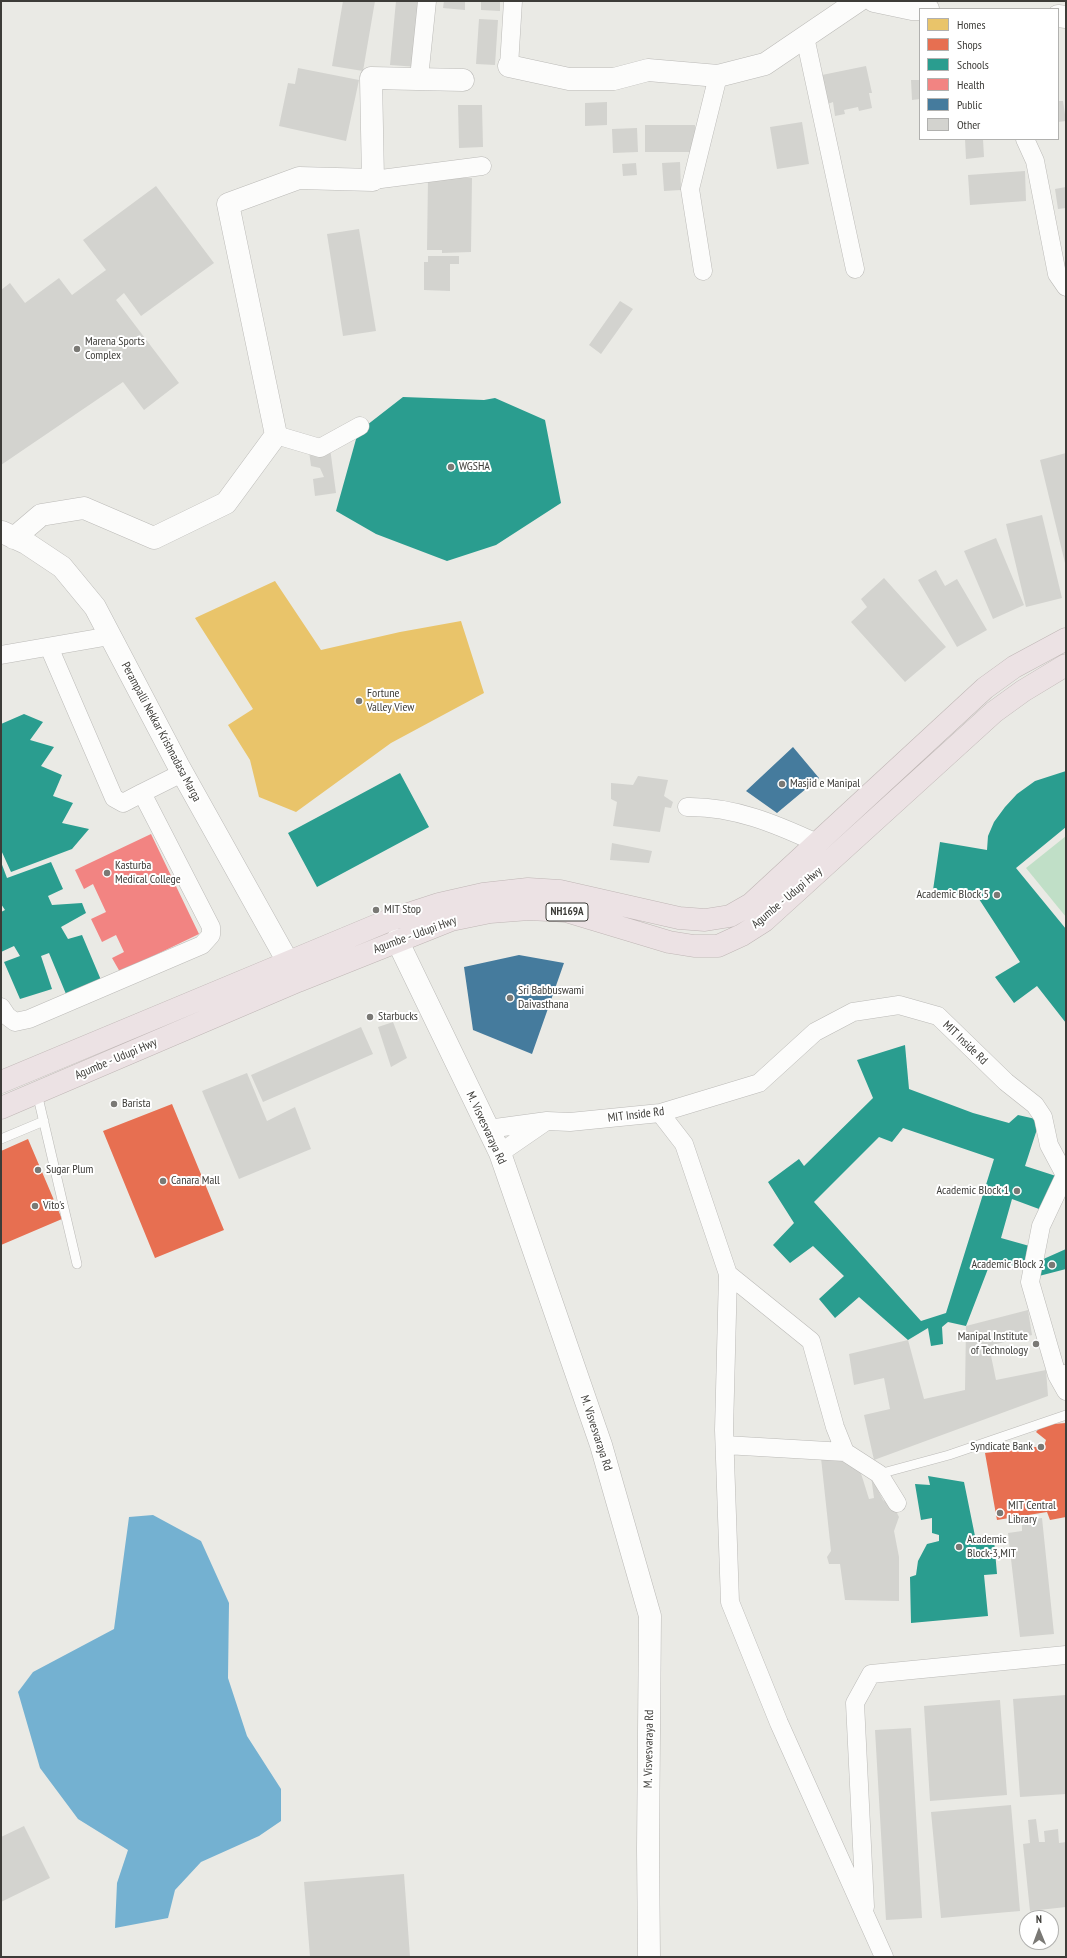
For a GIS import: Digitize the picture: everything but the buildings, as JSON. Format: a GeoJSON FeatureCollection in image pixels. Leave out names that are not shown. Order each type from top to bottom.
{"type":"FeatureCollection","features":[{"type":"Feature","properties":{"kind":"highway","name":"Agumbe - Udupi Hwy"},"geometry":{"type":"LineString","coordinates":[[1,1108],[392,931],[439,904],[484,894],[528,889],[560,891],[679,918],[705,920],[730,916],[751,904],[984,688],[1014,667],[1066,639]]}},
{"type":"Feature","properties":{"kind":"highway","name":"Agumbe - Udupi Hwy"},"geometry":{"type":"LineString","coordinates":[[1,1082],[288,962],[392,931],[490,912],[529,909],[566,912],[669,942],[694,946],[718,946],[742,935],[764,921],[994,712],[1023,691],[1066,666]]}},
{"type":"Feature","properties":{"kind":"street"},"geometry":{"type":"LineString","coordinates":[[419,78],[427,1]]}},
{"type":"Feature","properties":{"kind":"street"},"geometry":{"type":"LineString","coordinates":[[513,1],[508,66],[569,79],[614,79],[648,70],[718,76],[765,64],[858,1]]}},
{"type":"Feature","properties":{"kind":"street"},"geometry":{"type":"LineString","coordinates":[[874,1],[912,9],[919,9]]}},
{"type":"Feature","properties":{"kind":"street"},"geometry":{"type":"LineString","coordinates":[[805,37],[855,269]]}},
{"type":"Feature","properties":{"kind":"street"},"geometry":{"type":"LineString","coordinates":[[703,270],[690,189],[718,76]]}},
{"type":"Feature","properties":{"kind":"street"},"geometry":{"type":"LineString","coordinates":[[373,180],[370,78],[463,80]]}},
{"type":"Feature","properties":{"kind":"street"},"geometry":{"type":"LineString","coordinates":[[1026,140],[1035,161],[1057,274],[1066,287]]}},
{"type":"Feature","properties":{"kind":"street"},"geometry":{"type":"LineString","coordinates":[[8,535],[41,515],[84,508],[154,538],[226,503],[276,435],[228,204],[299,178],[373,180],[482,166]]}},
{"type":"Feature","properties":{"kind":"street"},"geometry":{"type":"LineString","coordinates":[[276,435],[320,448],[360,426]]}},
{"type":"Feature","properties":{"kind":"street","name":"Perampalli Nekkar Krishnadasa Marga"},"geometry":{"type":"LineString","coordinates":[[8,535],[26,543],[62,567],[95,607],[182,773],[288,962]]}},
{"type":"Feature","properties":{"kind":"street"},"geometry":{"type":"LineString","coordinates":[[1,655],[110,636]]}},
{"type":"Feature","properties":{"kind":"street"},"geometry":{"type":"LineString","coordinates":[[49,647],[114,798],[123,803],[182,773]]}},
{"type":"Feature","properties":{"kind":"street"},"geometry":{"type":"LineString","coordinates":[[1,1007],[6,1016],[15,1022],[28,1020],[202,945],[210,935],[211,927],[142,793]]}},
{"type":"Feature","properties":{"kind":"street"},"geometry":{"type":"LineString","coordinates":[[687,807],[707,807],[745,815],[778,825],[817,843]]}},
{"type":"Feature","properties":{"kind":"street","name":"M. Visvesvaraya Rd"},"geometry":{"type":"LineString","coordinates":[[392,931],[500,1153],[601,1445],[650,1616],[648,1850],[649,1957]]}},
{"type":"Feature","properties":{"kind":"street","name":"MIT Inside Rd"},"geometry":{"type":"LineString","coordinates":[[488,1128],[547,1121],[570,1122],[660,1114],[759,1084],[815,1032],[853,1012],[899,1004],[938,1016],[1006,1082],[1035,1105],[1043,1117],[1049,1145],[1065,1175],[1040,1226],[1030,1282],[1066,1390]]}},
{"type":"Feature","properties":{"kind":"street"},"geometry":{"type":"LineString","coordinates":[[660,1114],[684,1144],[728,1274],[725,1444],[730,1602],[779,1723],[884,1957]]}},
{"type":"Feature","properties":{"kind":"street"},"geometry":{"type":"LineString","coordinates":[[500,1153],[547,1121]]}},
{"type":"Feature","properties":{"kind":"street"},"geometry":{"type":"LineString","coordinates":[[728,1274],[811,1341],[834,1427],[844,1452]]}},
{"type":"Feature","properties":{"kind":"street"},"geometry":{"type":"LineString","coordinates":[[725,1444],[844,1452],[880,1474],[897,1503]]}},
{"type":"Feature","properties":{"kind":"street"},"geometry":{"type":"LineString","coordinates":[[865,1917],[855,1703],[871,1674],[1066,1655]]}},
{"type":"Feature","properties":{"kind":"lane"},"geometry":{"type":"LineString","coordinates":[[37,1093],[77,1264]]}},
{"type":"Feature","properties":{"kind":"lane"},"geometry":{"type":"LineString","coordinates":[[1,1139],[44,1121]]}},
{"type":"Feature","properties":{"kind":"lane"},"geometry":{"type":"LineString","coordinates":[[880,1474],[949,1456],[1066,1415]]}},
{"type":"Feature","properties":{"kind":"green space"},"geometry":{"type":"Polygon","coordinates":[[[1066,836],[1066,917],[1026,868],[1066,836]]]}},
{"type":"Feature","properties":{"kind":"water"},"geometry":{"type":"Polygon","coordinates":[[[153,1515],[201,1541],[229,1603],[228,1678],[247,1736],[281,1789],[281,1821],[259,1836],[201,1862],[175,1890],[168,1918],[115,1928],[117,1883],[128,1850],[78,1819],[40,1768],[18,1692],[33,1672],[114,1629],[129,1517],[153,1515]]]}},
{"type":"Feature","properties":{"kind":"place","name":"Marena Sports Complex"},"geometry":{"type":"Point","coordinates":[77,349]}},
{"type":"Feature","properties":{"kind":"place","name":"WGSHA"},"geometry":{"type":"Point","coordinates":[451,467]}},
{"type":"Feature","properties":{"kind":"place","name":"Fortune Valley View"},"geometry":{"type":"Point","coordinates":[359,701]}},
{"type":"Feature","properties":{"kind":"place","name":"Masjid e Manipal"},"geometry":{"type":"Point","coordinates":[782,784]}},
{"type":"Feature","properties":{"kind":"place","name":"Kasturba Medical College"},"geometry":{"type":"Point","coordinates":[107,873]}},
{"type":"Feature","properties":{"kind":"place","name":"Academic Block 5"},"geometry":{"type":"Point","coordinates":[997,895]}},
{"type":"Feature","properties":{"kind":"place","name":"MIT Stop"},"geometry":{"type":"Point","coordinates":[376,910]}},
{"type":"Feature","properties":{"kind":"place","name":"Sri Babbuswami Daivasthana"},"geometry":{"type":"Point","coordinates":[510,998]}},
{"type":"Feature","properties":{"kind":"place","name":"Starbucks"},"geometry":{"type":"Point","coordinates":[370,1017]}},
{"type":"Feature","properties":{"kind":"place","name":"Barista"},"geometry":{"type":"Point","coordinates":[114,1104]}},
{"type":"Feature","properties":{"kind":"place","name":"Sugar Plum"},"geometry":{"type":"Point","coordinates":[38,1170]}},
{"type":"Feature","properties":{"kind":"place","name":"Canara Mall"},"geometry":{"type":"Point","coordinates":[163,1181]}},
{"type":"Feature","properties":{"kind":"place","name":"Academic Block 1"},"geometry":{"type":"Point","coordinates":[1017,1191]}},
{"type":"Feature","properties":{"kind":"place","name":"Vito's"},"geometry":{"type":"Point","coordinates":[35,1206]}},
{"type":"Feature","properties":{"kind":"place","name":"Academic Block 2"},"geometry":{"type":"Point","coordinates":[1052,1265]}},
{"type":"Feature","properties":{"kind":"place","name":"Manipal Institute of Technology"},"geometry":{"type":"Point","coordinates":[1036,1344]}},
{"type":"Feature","properties":{"kind":"place","name":"Syndicate Bank"},"geometry":{"type":"Point","coordinates":[1041,1447]}},
{"type":"Feature","properties":{"kind":"place","name":"MIT Central Library"},"geometry":{"type":"Point","coordinates":[1000,1513]}},
{"type":"Feature","properties":{"kind":"place","name":"Academic Block-3,MIT"},"geometry":{"type":"Point","coordinates":[959,1547]}}]}
